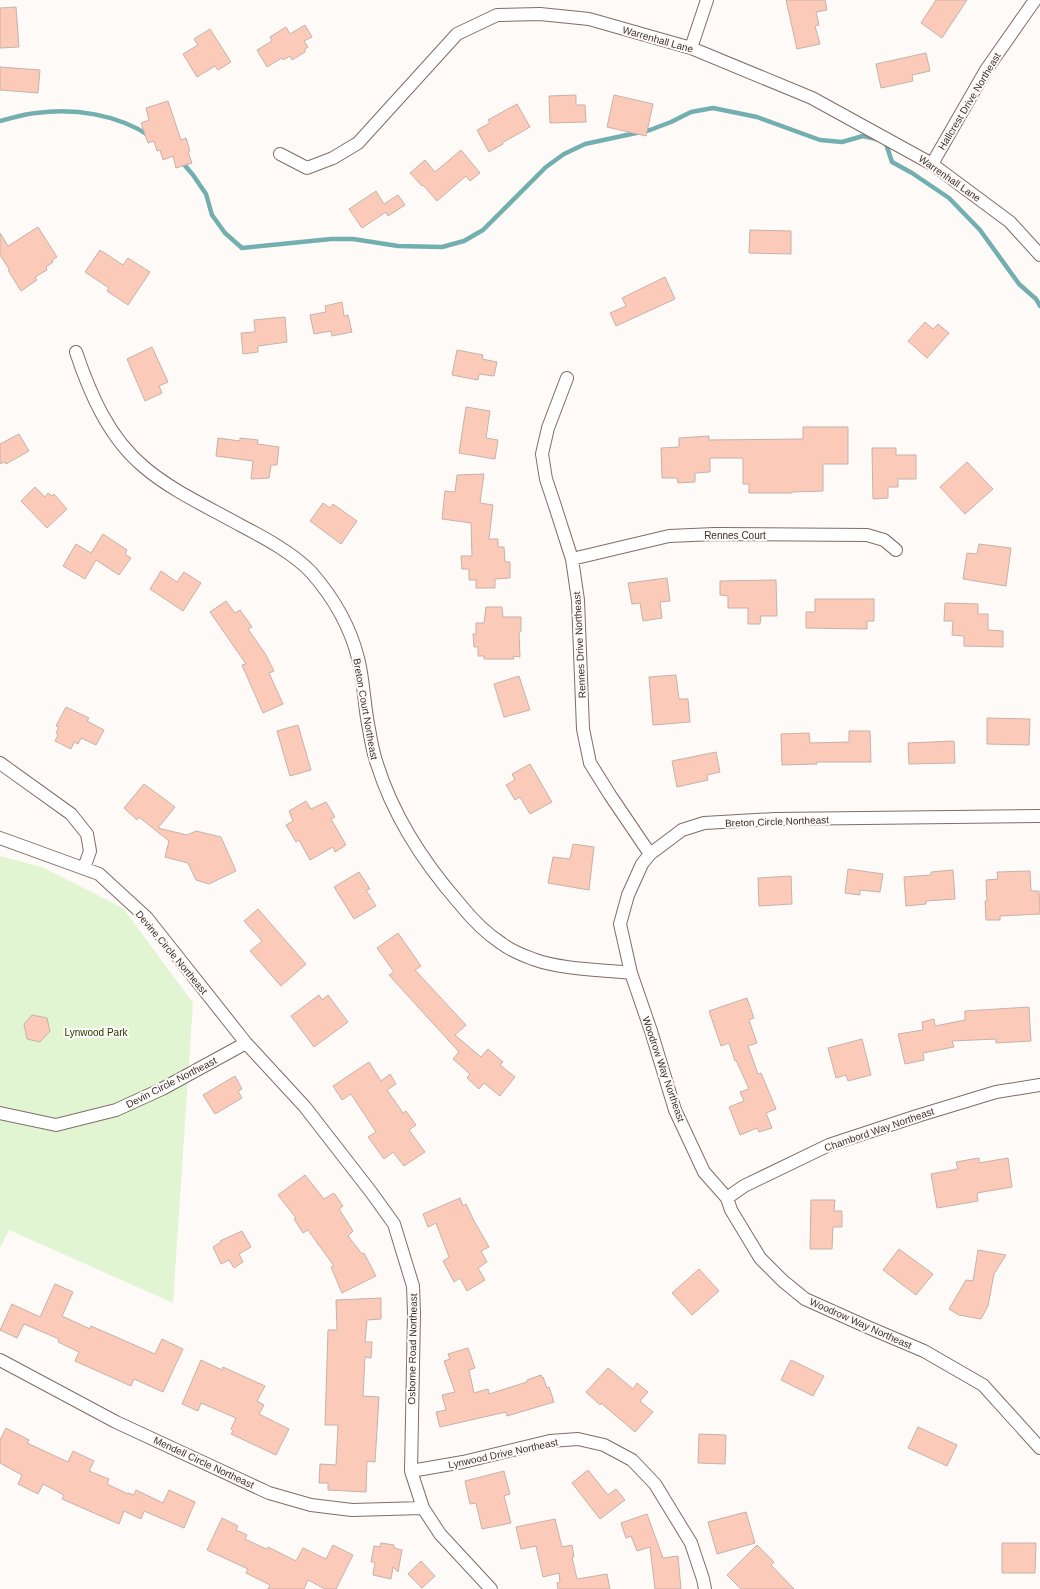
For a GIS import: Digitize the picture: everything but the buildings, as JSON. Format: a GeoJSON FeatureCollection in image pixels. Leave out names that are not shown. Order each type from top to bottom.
{"type":"FeatureCollection","features":[{"type":"Feature","properties":{"kind":"street"},"geometry":{"type":"LineString","coordinates":[[691,48],[707,0]]}},
{"type":"Feature","properties":{"kind":"street","name":"Hallcrest Drive Northeast"},"geometry":{"type":"LineString","coordinates":[[932,164],[986,70],[1035,0]]}},
{"type":"Feature","properties":{"kind":"street","name":"Warrenhall Lane"},"geometry":{"type":"LineString","coordinates":[[280,154],[307,168],[333,158],[358,143],[458,34],[497,14],[540,14],[589,19],[691,48],[812,98],[932,164],[1010,222],[1040,255]]}},
{"type":"Feature","properties":{"kind":"street","name":"Breton Court Northeast"},"geometry":{"type":"LineString","coordinates":[[76,352],[86,384],[107,422],[122,445],[143,466],[163,482],[252,531],[287,553],[310,570],[334,600],[348,628],[358,659],[368,727],[375,756],[388,794],[407,833],[442,884],[477,924],[501,944],[534,960],[561,966],[631,973]]}},
{"type":"Feature","properties":{"kind":"street","name":"Rennes Drive Northeast"},"geometry":{"type":"LineString","coordinates":[[567,378],[548,428],[542,454],[546,479],[572,559],[578,600],[583,729],[590,763],[650,854]]}},
{"type":"Feature","properties":{"kind":"street","name":"Rennes Court"},"geometry":{"type":"LineString","coordinates":[[572,559],[669,536],[715,534],[867,535],[884,540],[896,550]]}},
{"type":"Feature","properties":{"kind":"street"},"geometry":{"type":"LineString","coordinates":[[0,763],[71,814],[87,834],[90,850],[84,868]]}},
{"type":"Feature","properties":{"kind":"street","name":"Breton Circle Northeast"},"geometry":{"type":"LineString","coordinates":[[631,973],[620,924],[628,895],[642,864],[650,854],[682,830],[704,823],[775,819],[1040,816]]}},
{"type":"Feature","properties":{"kind":"street","name":"Devine Circle Northeast"},"geometry":{"type":"LineString","coordinates":[[0,838],[99,874],[147,918],[246,1043]]}},
{"type":"Feature","properties":{"kind":"street","name":"Woodrow Way Northeast"},"geometry":{"type":"LineString","coordinates":[[631,973],[651,1031],[675,1110],[704,1172],[727,1198],[731,1210],[760,1258],[782,1281],[805,1299],[924,1351],[983,1384],[1040,1448]]}},
{"type":"Feature","properties":{"kind":"street","name":"Devin Circle Northeast"},"geometry":{"type":"LineString","coordinates":[[0,1113],[56,1125],[116,1110],[162,1089],[246,1043]]}},
{"type":"Feature","properties":{"kind":"street","name":"Osborne Road Northeast"},"geometry":{"type":"LineString","coordinates":[[246,1043],[305,1107],[394,1224],[413,1286],[414,1313],[411,1471],[423,1508],[440,1534],[491,1589]]}},
{"type":"Feature","properties":{"kind":"street","name":"Chambord Way Northeast"},"geometry":{"type":"LineString","coordinates":[[727,1198],[744,1186],[829,1145],[996,1092],[1040,1085]]}},
{"type":"Feature","properties":{"kind":"street","name":"Mendell Circle Northeast"},"geometry":{"type":"LineString","coordinates":[[0,1360],[116,1422],[269,1493],[311,1505],[352,1510],[423,1508]]}},
{"type":"Feature","properties":{"kind":"street","name":"Lynwood Drive Northeast"},"geometry":{"type":"LineString","coordinates":[[411,1471],[463,1462],[550,1440],[578,1439],[604,1444],[632,1460],[655,1484],[691,1543],[705,1589]]}},
{"type":"Feature","properties":{"kind":"green space","name":"Lynwood Park"},"geometry":{"type":"Polygon","coordinates":[[[0,856],[42,867],[123,908],[193,1003],[173,1303],[9,1230],[0,1248],[0,856]]]}},
{"type":"Feature","properties":{"kind":"waterway"},"geometry":{"type":"LineString","coordinates":[[182,162],[206,194],[212,215],[225,233],[242,248],[331,239],[353,239],[398,246],[442,247],[464,241],[483,230],[546,167],[564,154],[585,144],[650,130],[691,112],[713,108],[757,117],[820,140],[842,142],[863,136],[885,141],[892,162],[912,173],[949,198],[980,230],[1019,284],[1036,299],[1040,306]]}},
{"type":"Feature","properties":{"kind":"waterway"},"geometry":{"type":"LineString","coordinates":[[0,121],[36,113],[65,111],[80,112],[95,114],[123,122],[150,136]]}}]}
